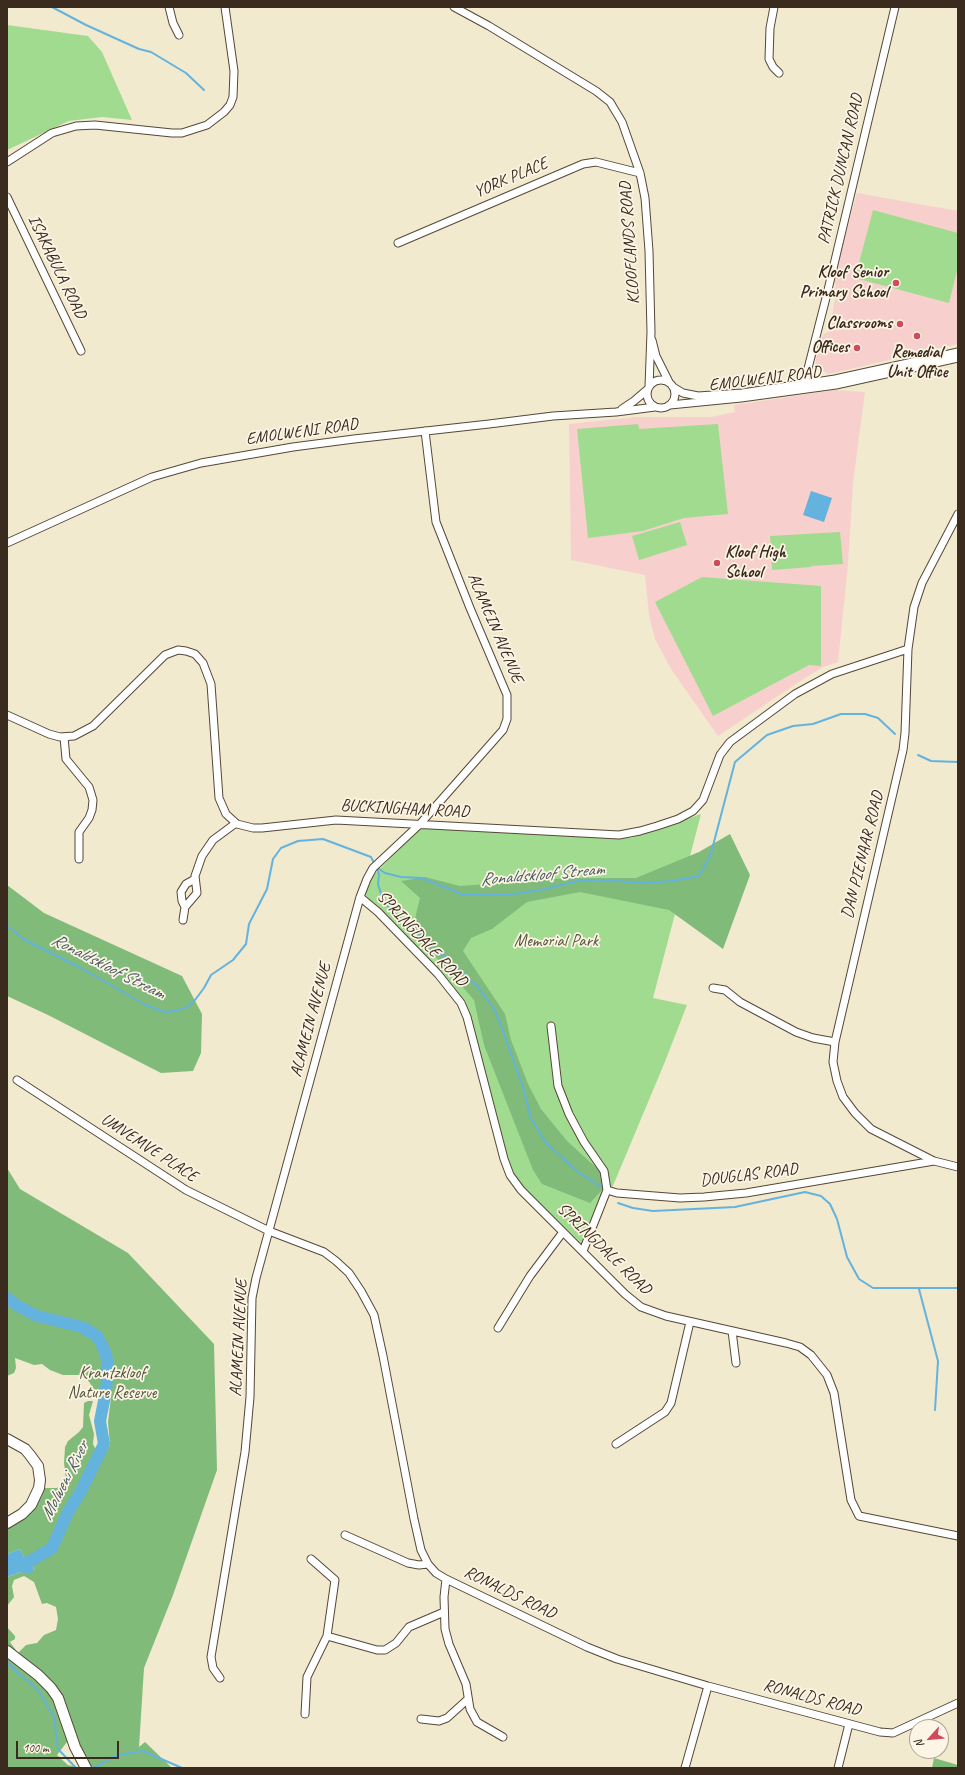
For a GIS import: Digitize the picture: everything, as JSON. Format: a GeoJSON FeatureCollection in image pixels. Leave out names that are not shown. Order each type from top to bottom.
{"type":"FeatureCollection","features":[{"type":"Feature","properties":{"kind":"main road"},"geometry":{"type":"LineString","coordinates":[[7,1438],[22,1447],[30,1455],[38,1466],[40,1480],[39,1488],[32,1505],[22,1514],[7,1523]]}},
{"type":"Feature","properties":{"kind":"main road"},"geometry":{"type":"LineString","coordinates":[[7,1651],[38,1675],[51,1688],[58,1698],[75,1747],[86,1768]]}},
{"type":"Feature","properties":{"kind":"street"},"geometry":{"type":"LineString","coordinates":[[169,7],[173,23],[180,35]]}},
{"type":"Feature","properties":{"kind":"street"},"geometry":{"type":"LineString","coordinates":[[7,162],[52,133],[76,126],[95,125],[182,133],[207,125],[224,112],[233,97],[234,71],[225,7]]}},
{"type":"Feature","properties":{"kind":"street","name":"KLOOFLANDS ROAD"},"geometry":{"type":"LineString","coordinates":[[454,7],[555,65],[605,98],[614,107],[622,122],[640,173],[645,198],[651,332],[648,388]]}},
{"type":"Feature","properties":{"kind":"street"},"geometry":{"type":"LineString","coordinates":[[774,7],[770,28],[769,59],[772,67],[779,73]]}},
{"type":"Feature","properties":{"kind":"street","name":"PATRICK DUNCAN ROAD"},"geometry":{"type":"LineString","coordinates":[[804,384],[827,294],[895,7]]}},
{"type":"Feature","properties":{"kind":"street","name":"YORK PLACE"},"geometry":{"type":"LineString","coordinates":[[398,243],[583,164],[596,162],[640,173]]}},
{"type":"Feature","properties":{"kind":"street","name":"ISAKABULA ROAD"},"geometry":{"type":"LineString","coordinates":[[7,197],[81,351]]}},
{"type":"Feature","properties":{"kind":"street","name":"KLOOFLANDS ROAD"},"geometry":{"type":"LineString","coordinates":[[651,332],[656,356],[671,384]]}},
{"type":"Feature","properties":{"kind":"street","name":"EMOLWENI ROAD"},"geometry":{"type":"LineString","coordinates":[[671,384],[683,393],[698,396],[742,392],[804,384],[958,352]]}},
{"type":"Feature","properties":{"kind":"street","name":"EMOLWENI ROAD"},"geometry":{"type":"LineString","coordinates":[[670,405],[741,398],[836,384],[958,358]]}},
{"type":"Feature","properties":{"kind":"street"},"geometry":{"type":"LineString","coordinates":[[809,363],[810,375],[814,382]]}},
{"type":"Feature","properties":{"kind":"street"},"geometry":{"type":"LineString","coordinates":[[659,380],[671,384],[675,395],[673,402],[670,405],[661,408],[655,407],[648,401],[648,388],[659,380]]}},
{"type":"Feature","properties":{"kind":"street","name":"EMOLWENI ROAD"},"geometry":{"type":"LineString","coordinates":[[616,412],[630,404],[648,388]]}},
{"type":"Feature","properties":{"kind":"street","name":"EMOLWENI ROAD"},"geometry":{"type":"LineString","coordinates":[[7,543],[152,478],[186,466],[293,447],[425,430],[655,407]]}},
{"type":"Feature","properties":{"kind":"street","name":"ALAMEIN AVENUE"},"geometry":{"type":"LineString","coordinates":[[220,1678],[213,1668],[211,1658],[245,1452],[250,1397],[252,1298],[256,1278],[360,897],[376,866],[420,824],[503,730],[507,719],[507,695],[436,522],[425,430]]}},
{"type":"Feature","properties":{"kind":"street","name":"DAN PIENAAR ROAD"},"geometry":{"type":"LineString","coordinates":[[934,1160],[871,1129],[855,1113],[843,1097],[837,1081],[833,1062],[835,1042],[903,750],[908,649],[917,596],[958,514]]}},
{"type":"Feature","properties":{"kind":"street","name":"BUCKINGHAM ROAD"},"geometry":{"type":"LineString","coordinates":[[236,823],[253,828],[324,820],[619,835],[640,831],[678,818],[693,811],[703,800],[720,755],[730,742],[795,694],[824,678],[908,649]]}},
{"type":"Feature","properties":{"kind":"street"},"geometry":{"type":"LineString","coordinates":[[7,715],[49,734],[64,737],[74,736],[92,726],[170,652],[178,650],[195,654],[203,663],[211,684],[219,798],[224,810],[236,823],[214,840],[208,847],[196,869],[194,879],[197,890],[185,907],[183,920]]}},
{"type":"Feature","properties":{"kind":"street"},"geometry":{"type":"LineString","coordinates":[[64,737],[66,759],[89,787],[93,800],[90,818],[79,832],[79,859]]}},
{"type":"Feature","properties":{"kind":"street"},"geometry":{"type":"LineString","coordinates":[[185,907],[182,901],[181,892],[186,884],[194,879]]}},
{"type":"Feature","properties":{"kind":"street","name":"SPRINGDALE ROAD"},"geometry":{"type":"LineString","coordinates":[[360,897],[372,906],[438,974],[461,1003],[467,1017],[497,1137],[510,1175],[521,1190],[625,1294],[641,1307],[654,1313],[690,1322],[773,1339],[800,1347],[811,1355],[823,1370],[834,1393],[850,1500],[859,1516],[958,1536]]}},
{"type":"Feature","properties":{"kind":"street"},"geometry":{"type":"LineString","coordinates":[[713,988],[725,990],[740,1002],[796,1032],[813,1038],[835,1042]]}},
{"type":"Feature","properties":{"kind":"street"},"geometry":{"type":"LineString","coordinates":[[551,1026],[558,1086],[569,1114],[578,1131],[604,1171],[607,1190],[583,1251]]}},
{"type":"Feature","properties":{"kind":"street","name":"UMVEMVE PLACE"},"geometry":{"type":"LineString","coordinates":[[17,1080],[186,1190],[269,1231]]}},
{"type":"Feature","properties":{"kind":"street","name":"DOUGLAS ROAD"},"geometry":{"type":"LineString","coordinates":[[607,1190],[617,1193],[645,1194],[680,1198],[704,1197],[754,1192],[934,1160],[958,1167]]}},
{"type":"Feature","properties":{"kind":"street","name":"RONALDS ROAD"},"geometry":{"type":"LineString","coordinates":[[269,1231],[324,1252],[336,1261],[349,1274],[361,1291],[374,1315],[384,1356],[421,1550],[428,1564],[436,1573],[587,1647],[617,1659],[708,1686],[880,1732],[893,1733],[958,1703]]}},
{"type":"Feature","properties":{"kind":"street"},"geometry":{"type":"LineString","coordinates":[[498,1328],[530,1276],[564,1232]]}},
{"type":"Feature","properties":{"kind":"street"},"geometry":{"type":"LineString","coordinates":[[616,1444],[665,1412],[671,1403],[690,1322]]}},
{"type":"Feature","properties":{"kind":"street"},"geometry":{"type":"LineString","coordinates":[[732,1331],[736,1363]]}},
{"type":"Feature","properties":{"kind":"street"},"geometry":{"type":"LineString","coordinates":[[345,1535],[408,1563],[419,1565],[428,1564]]}},
{"type":"Feature","properties":{"kind":"street"},"geometry":{"type":"LineString","coordinates":[[305,1714],[307,1677],[327,1636],[336,1580],[311,1559]]}},
{"type":"Feature","properties":{"kind":"street"},"geometry":{"type":"LineString","coordinates":[[446,1579],[444,1612],[445,1629],[466,1684],[473,1717],[477,1722],[503,1736]]}},
{"type":"Feature","properties":{"kind":"street"},"geometry":{"type":"LineString","coordinates":[[327,1636],[377,1650],[385,1650],[396,1643],[408,1627],[444,1612]]}},
{"type":"Feature","properties":{"kind":"street"},"geometry":{"type":"LineString","coordinates":[[685,1768],[708,1686]]}},
{"type":"Feature","properties":{"kind":"street"},"geometry":{"type":"LineString","coordinates":[[421,1719],[439,1721],[447,1718],[468,1699]]}},
{"type":"Feature","properties":{"kind":"street"},"geometry":{"type":"LineString","coordinates":[[838,1768],[849,1724]]}},
{"type":"Feature","properties":{"kind":"shaded area","name":"Kloof Senior Primary School"},"geometry":{"type":"Polygon","coordinates":[[[857,193],[958,211],[958,344],[829,374],[815,367],[817,354],[821,351],[822,346],[819,345],[823,335],[829,331],[836,295],[834,294],[836,285],[833,281],[857,193]]]}},
{"type":"Feature","properties":{"kind":"shaded area","name":"Kloof High School"},"geometry":{"type":"Polygon","coordinates":[[[834,390],[865,392],[853,483],[848,565],[838,662],[823,667],[805,678],[718,736],[671,669],[655,639],[649,615],[645,575],[571,560],[569,424],[636,417],[711,417],[735,412],[734,405],[834,390]]]}},
{"type":"Feature","properties":{"kind":"green space"},"geometry":{"type":"Polygon","coordinates":[[[7,25],[88,36],[102,52],[132,120],[102,117],[69,121],[7,150],[7,25]]]}},
{"type":"Feature","properties":{"kind":"green space"},"geometry":{"type":"Polygon","coordinates":[[[873,210],[958,233],[958,267],[949,303],[855,278],[873,210]]]}},
{"type":"Feature","properties":{"kind":"green space"},"geometry":{"type":"Polygon","coordinates":[[[638,424],[639,429],[718,424],[728,514],[684,518],[643,531],[588,538],[577,429],[638,424]]]}},
{"type":"Feature","properties":{"kind":"green space"},"geometry":{"type":"Polygon","coordinates":[[[680,522],[687,545],[639,560],[632,536],[680,522]]]}},
{"type":"Feature","properties":{"kind":"green space"},"geometry":{"type":"Polygon","coordinates":[[[840,532],[843,564],[811,566],[810,561],[811,567],[772,570],[770,536],[840,532]]]}},
{"type":"Feature","properties":{"kind":"green space"},"geometry":{"type":"Polygon","coordinates":[[[702,577],[821,586],[821,666],[809,665],[713,716],[655,602],[702,577]]]}},
{"type":"Feature","properties":{"kind":"green space","name":"Memorial Park"},"geometry":{"type":"Polygon","coordinates":[[[701,814],[653,998],[687,1005],[615,1181],[584,1246],[513,1177],[465,1001],[369,901],[364,892],[364,885],[421,827],[631,838],[701,814]]]}},
{"type":"Feature","properties":{"kind":"green space"},"geometry":{"type":"Polygon","coordinates":[[[730,834],[750,875],[723,949],[669,910],[580,892],[527,902],[492,929],[471,938],[463,951],[505,1014],[511,1040],[528,1084],[541,1109],[567,1141],[601,1172],[604,1188],[590,1203],[542,1184],[533,1170],[484,1045],[474,1000],[414,932],[420,898],[401,881],[425,877],[460,886],[568,878],[636,878],[699,852],[730,834]]]}},
{"type":"Feature","properties":{"kind":"green space"},"geometry":{"type":"Polygon","coordinates":[[[7,885],[44,913],[182,976],[202,1014],[201,1053],[193,1071],[161,1073],[48,1015],[7,996],[7,885]]]}},
{"type":"Feature","properties":{"kind":"green space","name":"Krantzkloof Nature Reserve"},"geometry":{"type":"Polygon","coordinates":[[[7,1168],[20,1189],[128,1253],[214,1344],[217,1470],[173,1595],[144,1668],[139,1747],[145,1742],[172,1768],[81,1768],[7,1768],[7,1627],[15,1636],[15,1639],[10,1642],[18,1653],[26,1645],[37,1643],[44,1635],[56,1630],[58,1619],[56,1607],[47,1603],[42,1604],[34,1582],[24,1576],[14,1580],[12,1586],[14,1597],[7,1606],[7,1577],[21,1572],[35,1570],[27,1563],[20,1549],[7,1554],[7,1523],[13,1520],[39,1488],[57,1488],[66,1480],[64,1463],[65,1447],[68,1441],[83,1427],[84,1403],[93,1401],[89,1415],[94,1434],[93,1444],[95,1448],[98,1451],[104,1450],[110,1446],[108,1422],[112,1389],[95,1393],[90,1383],[83,1375],[63,1375],[50,1370],[42,1364],[34,1365],[15,1358],[16,1368],[14,1373],[7,1376],[7,1168]],[[70,1738],[57,1755],[68,1765],[81,1768],[70,1738]]]}},
{"type":"Feature","properties":{"kind":"green space"},"geometry":{"type":"Polygon","coordinates":[[[934,1759],[958,1765],[958,1768],[932,1768],[934,1759]]]}},
{"type":"Feature","properties":{"kind":"water"},"geometry":{"type":"Polygon","coordinates":[[[811,491],[832,498],[824,522],[803,515],[811,491]]]}},
{"type":"Feature","properties":{"kind":"water"},"geometry":{"type":"Polygon","coordinates":[[[20,1549],[27,1563],[35,1570],[28,1574],[21,1572],[7,1577],[7,1554],[20,1549]]]}},
{"type":"Feature","properties":{"kind":"waterway"},"geometry":{"type":"LineString","coordinates":[[52,7],[86,25],[139,49],[151,52],[186,73],[204,90]]}},
{"type":"Feature","properties":{"kind":"waterway","name":"Ronaldskloof Stream"},"geometry":{"type":"LineString","coordinates":[[7,926],[25,940],[79,967],[146,1005],[165,1012],[184,1009],[195,1000],[211,975],[233,960],[246,944],[249,924],[267,889],[273,859],[281,848],[298,841],[323,839],[371,857],[376,867],[385,873],[401,877],[422,878],[464,895],[513,894],[540,890],[578,881],[600,880],[646,883],[672,881],[699,876],[710,857],[735,762],[767,735],[793,726],[813,724],[841,714],[865,714],[878,718],[895,734]]}},
{"type":"Feature","properties":{"kind":"waterway","name":"Ronaldskloof Stream"},"geometry":{"type":"LineString","coordinates":[[918,755],[931,761],[958,762]]}},
{"type":"Feature","properties":{"kind":"waterway"},"geometry":{"type":"LineString","coordinates":[[377,868],[379,875],[378,884],[382,897],[389,908],[478,987],[496,1012],[523,1087],[531,1119],[547,1144],[577,1171],[601,1187]]}},
{"type":"Feature","properties":{"kind":"waterway"},"geometry":{"type":"LineString","coordinates":[[618,1203],[633,1208],[653,1211],[735,1207],[805,1192],[821,1196],[830,1204],[837,1219],[847,1257],[859,1279],[873,1288],[958,1288]]}},
{"type":"Feature","properties":{"kind":"waterway"},"geometry":{"type":"LineString","coordinates":[[919,1289],[938,1361],[935,1410]]}},
{"type":"Feature","properties":{"kind":"waterway","name":"Molweni River"},"geometry":{"type":"LineString","coordinates":[[7,1298],[18,1306],[37,1316],[82,1327],[97,1336],[104,1349],[108,1363],[106,1391],[100,1421],[104,1444],[81,1491],[68,1512],[52,1548],[27,1563],[7,1564]]}},
{"type":"Feature","properties":{"kind":"waterway"},"geometry":{"type":"LineString","coordinates":[[7,1662],[38,1690],[54,1717],[58,1749],[76,1768]]}},
{"type":"Feature","properties":{"kind":"waterway"},"geometry":{"type":"LineString","coordinates":[[93,1768],[118,1755],[143,1751],[182,1768]]}},
{"type":"Feature","properties":{"kind":"place","name":"Kloof Senior Primary School"},"geometry":{"type":"Point","coordinates":[896,283]}},
{"type":"Feature","properties":{"kind":"place","name":"Classrooms"},"geometry":{"type":"Point","coordinates":[900,324]}},
{"type":"Feature","properties":{"kind":"place","name":"Remedial Unit Office"},"geometry":{"type":"Point","coordinates":[917,336]}},
{"type":"Feature","properties":{"kind":"place","name":"Offices"},"geometry":{"type":"Point","coordinates":[857,348]}},
{"type":"Feature","properties":{"kind":"place","name":"Kloof High School"},"geometry":{"type":"Point","coordinates":[717,563]}}]}
